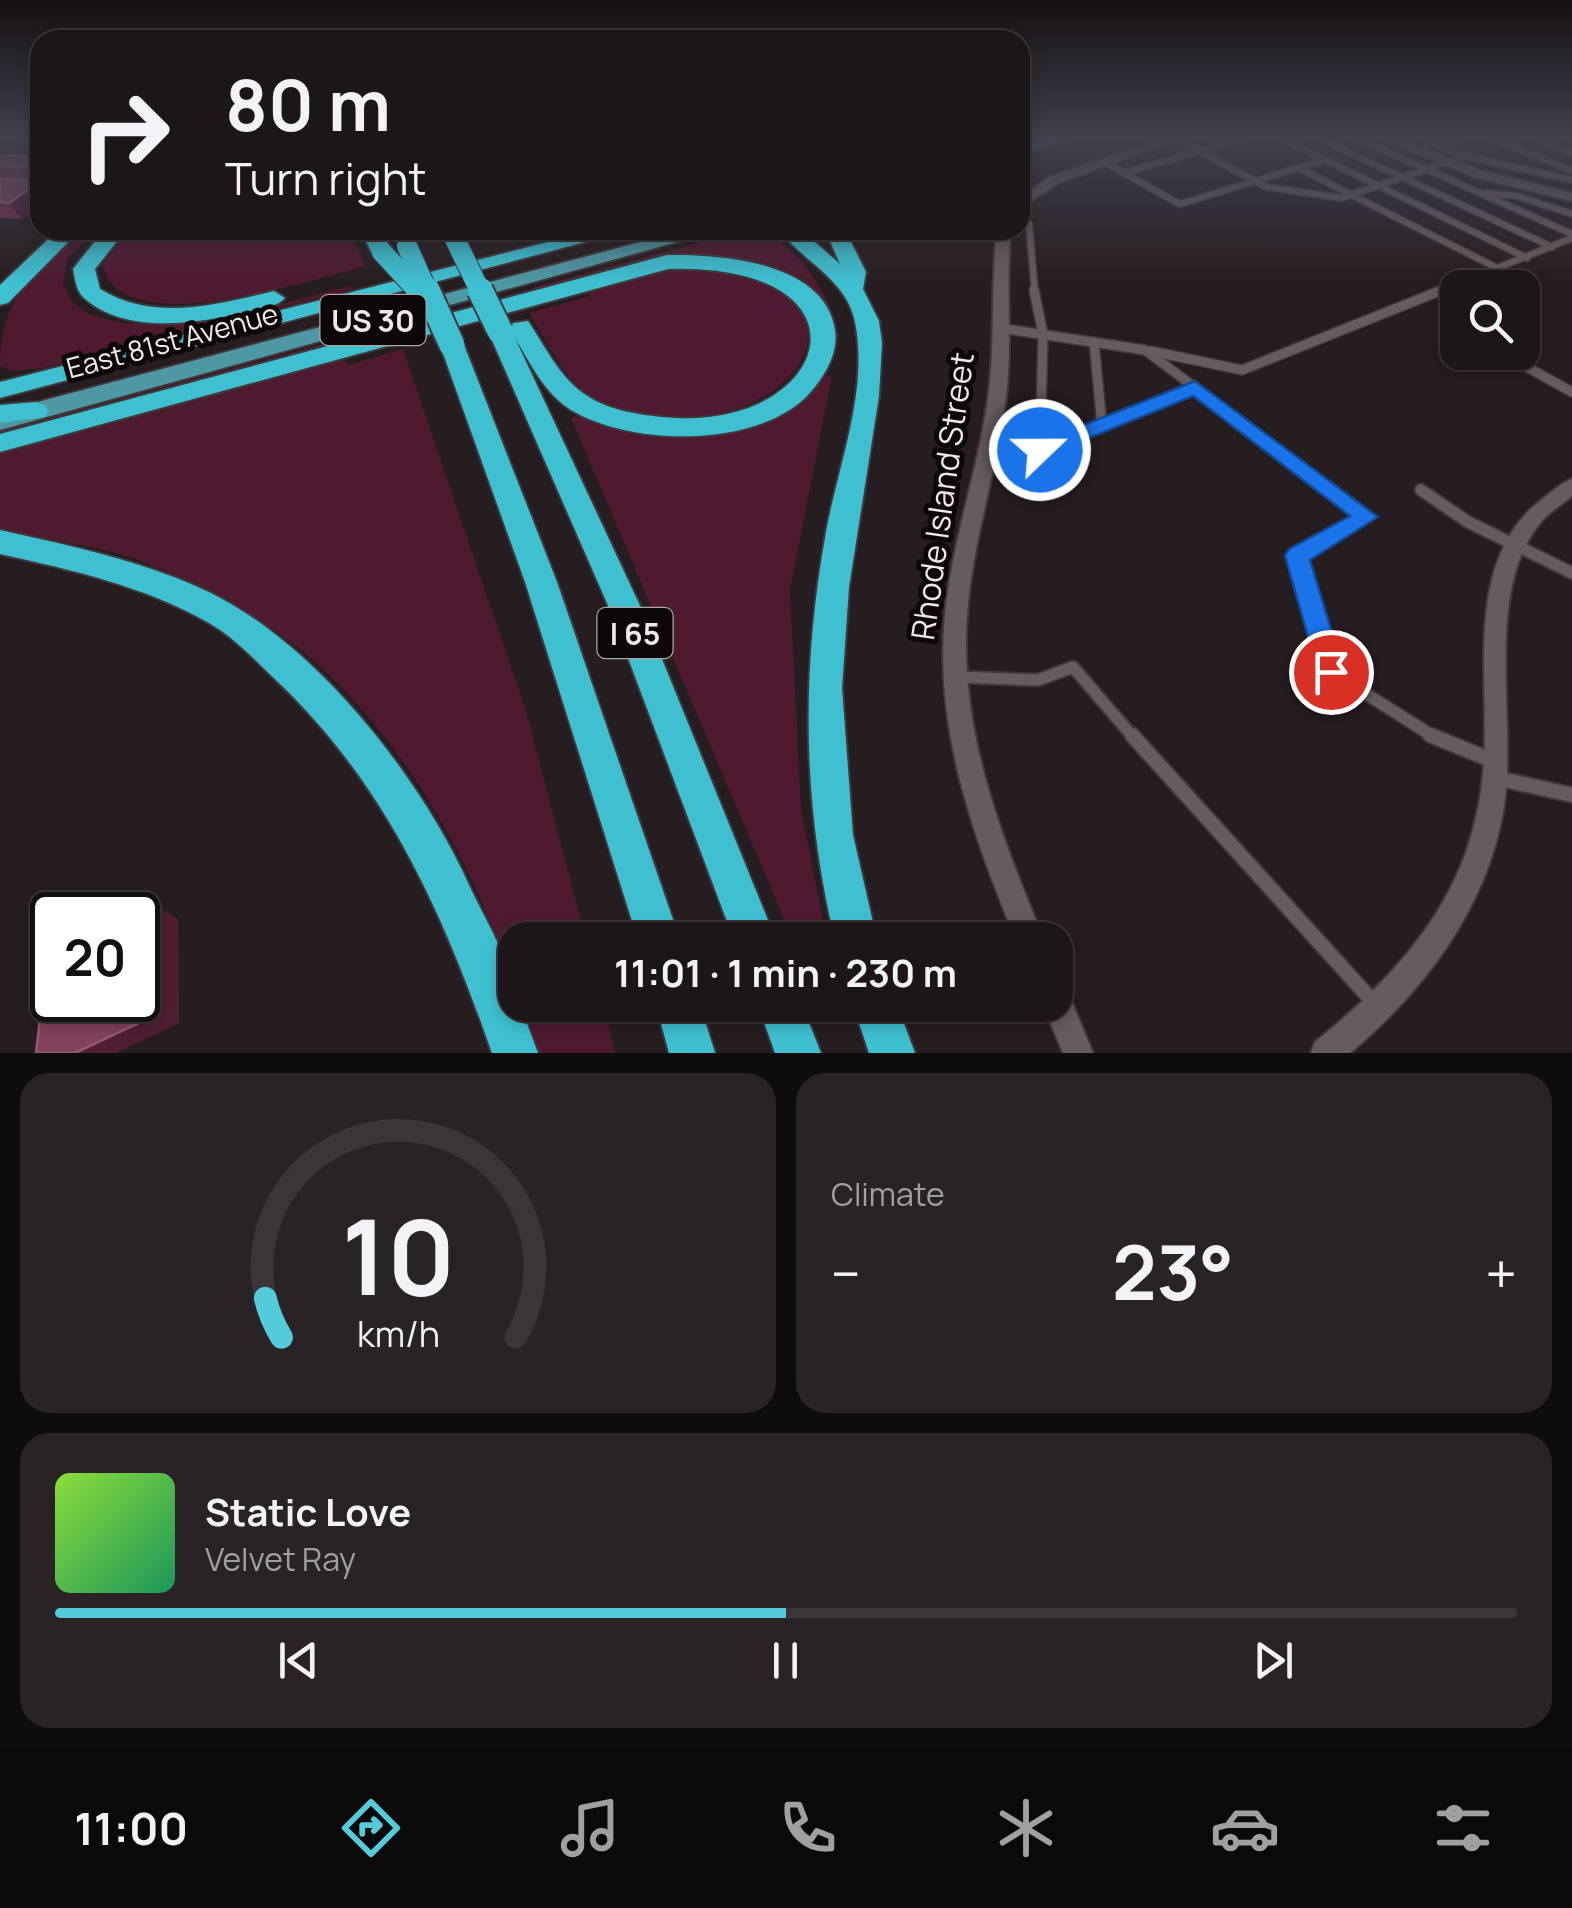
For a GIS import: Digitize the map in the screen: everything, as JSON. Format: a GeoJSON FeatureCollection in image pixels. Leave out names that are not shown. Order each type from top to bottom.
{"type":"FeatureCollection","features":[{"type":"Feature","properties":{"kind":"highway"},"geometry":{"type":"LineString","coordinates":[[0,280],[55,240]]}},
{"type":"Feature","properties":{"kind":"highway"},"geometry":{"type":"LineString","coordinates":[[0,298],[59,240]]}},
{"type":"Feature","properties":{"kind":"highway"},"geometry":{"type":"LineString","coordinates":[[106,240],[90,257],[84,281],[90,292],[114,307],[162,315],[244,306],[509,240]]}},
{"type":"Feature","properties":{"kind":"highway"},"geometry":{"type":"LineString","coordinates":[[375,240],[439,313]]}},
{"type":"Feature","properties":{"kind":"highway","name":"I 65"},"geometry":{"type":"LineString","coordinates":[[404,240],[452,345],[548,600],[653,922]]}},
{"type":"Feature","properties":{"kind":"highway"},"geometry":{"type":"LineString","coordinates":[[0,443],[667,262],[708,260],[769,274],[818,312],[825,336],[811,376],[763,410],[714,425],[649,427],[602,415],[562,389],[510,329],[510,311],[479,290],[456,240]]}},
{"type":"Feature","properties":{"kind":"highway","name":"East 81st Avenue"},"geometry":{"type":"LineString","coordinates":[[0,390],[581,240]]}},
{"type":"Feature","properties":{"kind":"highway"},"geometry":{"type":"LineString","coordinates":[[801,240],[853,288],[866,319],[869,358],[831,602],[822,759],[831,835],[852,922]]}},
{"type":"Feature","properties":{"kind":"highway"},"geometry":{"type":"LineString","coordinates":[[840,240],[855,272],[853,288]]}},
{"type":"Feature","properties":{"kind":"highway","name":"I 65"},"geometry":{"type":"LineString","coordinates":[[510,329],[626,610],[748,922]]}},
{"type":"Feature","properties":{"kind":"highway"},"geometry":{"type":"LineString","coordinates":[[0,542],[162,586],[209,608],[317,693],[381,766],[420,824],[482,960],[515,1053]]}},
{"type":"Feature","properties":{"kind":"highway"},"geometry":{"type":"LineString","coordinates":[[683,1022],[692,1053]]}},
{"type":"Feature","properties":{"kind":"highway"},"geometry":{"type":"LineString","coordinates":[[786,1022],[798,1053]]}},
{"type":"Feature","properties":{"kind":"highway"},"geometry":{"type":"LineString","coordinates":[[881,1022],[892,1053]]}},
{"type":"Feature","properties":{"kind":"main road","name":"East 81st Avenue"},"geometry":{"type":"LineString","coordinates":[[0,417],[36,411],[673,240]]}},
{"type":"Feature","properties":{"kind":"street"},"geometry":{"type":"LineString","coordinates":[[1530,186],[1572,198]]}},
{"type":"Feature","properties":{"kind":"street","name":"Rhode Island Street"},"geometry":{"type":"LineString","coordinates":[[1004,240],[998,388],[956,613],[954,677],[960,733],[980,817],[1023,922]]}},
{"type":"Feature","properties":{"kind":"street"},"geometry":{"type":"LineString","coordinates":[[1326,1053],[1380,1010],[1420,966],[1453,912],[1480,850],[1496,770],[1497,603],[1514,546],[1551,500],[1572,486]]}},
{"type":"Feature","properties":{"kind":"street"},"geometry":{"type":"LineString","coordinates":[[1065,1022],[1078,1053]]}},
{"type":"Feature","properties":{"kind":"lane"},"geometry":{"type":"LineString","coordinates":[[1147,186],[1180,204],[1239,186]]}},
{"type":"Feature","properties":{"kind":"lane"},"geometry":{"type":"LineString","coordinates":[[1265,186],[1340,198],[1375,186]]}},
{"type":"Feature","properties":{"kind":"lane"},"geometry":{"type":"LineString","coordinates":[[1335,186],[1500,269]]}},
{"type":"Feature","properties":{"kind":"lane"},"geometry":{"type":"LineString","coordinates":[[1380,186],[1527,258]]}},
{"type":"Feature","properties":{"kind":"lane"},"geometry":{"type":"LineString","coordinates":[[1422,186],[1552,247]]}},
{"type":"Feature","properties":{"kind":"lane"},"geometry":{"type":"LineString","coordinates":[[1465,186],[1572,238]]}},
{"type":"Feature","properties":{"kind":"lane"},"geometry":{"type":"LineString","coordinates":[[1480,193],[1518,196],[1572,214]]}},
{"type":"Feature","properties":{"kind":"lane"},"geometry":{"type":"LineString","coordinates":[[1000,328],[1145,350],[1242,370],[1572,238]]}},
{"type":"Feature","properties":{"kind":"lane"},"geometry":{"type":"LineString","coordinates":[[1029,240],[1030,267],[1043,334],[1040,450]]}},
{"type":"Feature","properties":{"kind":"lane"},"geometry":{"type":"LineString","coordinates":[[1094,342],[1102,425]]}},
{"type":"Feature","properties":{"kind":"lane"},"geometry":{"type":"LineString","coordinates":[[1145,350],[1367,517],[1297,556],[1331,672],[1421,732],[1496,770],[1572,795]]}},
{"type":"Feature","properties":{"kind":"lane"},"geometry":{"type":"LineString","coordinates":[[1532,370],[1572,392]]}},
{"type":"Feature","properties":{"kind":"lane"},"geometry":{"type":"LineString","coordinates":[[984,460],[1040,450],[1195,388]]}},
{"type":"Feature","properties":{"kind":"lane"},"geometry":{"type":"LineString","coordinates":[[1422,490],[1514,546],[1572,574]]}},
{"type":"Feature","properties":{"kind":"lane"},"geometry":{"type":"LineString","coordinates":[[954,677],[1038,680],[1073,667],[1229,847],[1380,1010]]}},
{"type":"Feature","properties":{"kind":"shaded area"},"geometry":{"type":"Polygon","coordinates":[[[74,240],[87,240],[68,258],[63,283],[69,296],[99,317],[132,324],[210,319],[353,285],[353,289],[43,368],[13,371],[0,366],[6,321],[14,303],[51,259],[74,240]]]}},
{"type":"Feature","properties":{"kind":"shaded area"},"geometry":{"type":"Polygon","coordinates":[[[354,240],[366,266],[221,300],[179,304],[143,301],[117,289],[103,265],[116,243],[354,240]]]}},
{"type":"Feature","properties":{"kind":"shaded area"},"geometry":{"type":"Polygon","coordinates":[[[710,240],[777,240],[811,274],[834,316],[803,286],[769,267],[732,258],[654,262],[536,291],[534,287],[710,240]]]}},
{"type":"Feature","properties":{"kind":"shaded area"},"geometry":{"type":"Polygon","coordinates":[[[684,267],[749,277],[789,297],[807,324],[805,353],[786,380],[752,403],[706,416],[649,416],[619,410],[591,398],[572,380],[529,313],[590,296],[586,288],[684,267]]]}},
{"type":"Feature","properties":{"kind":"shaded area"},"geometry":{"type":"Polygon","coordinates":[[[370,331],[372,335],[0,437],[0,432],[370,331]]]}},
{"type":"Feature","properties":{"kind":"shaded area"},"geometry":{"type":"Polygon","coordinates":[[[403,349],[526,711],[581,922],[498,922],[498,941],[457,850],[405,765],[343,689],[273,629],[195,585],[138,560],[59,541],[0,533],[0,449],[342,355],[348,365],[403,349]]]}},
{"type":"Feature","properties":{"kind":"shaded area"},"geometry":{"type":"Polygon","coordinates":[[[824,375],[832,376],[790,590],[801,810],[823,922],[785,922],[571,418],[583,417],[623,430],[703,430],[760,418],[807,393],[824,375]]]}},
{"type":"Feature","properties":{"kind":"shaded area"},"geometry":{"type":"Polygon","coordinates":[[[527,1022],[607,1022],[615,1053],[538,1053],[527,1022]]]}},
{"type":"Feature","properties":{"kind":"building"},"geometry":{"type":"Polygon","coordinates":[[[0,186],[30,186],[9,203],[0,202],[0,186]]]}},
{"type":"Feature","properties":{"kind":"building"},"geometry":{"type":"Polygon","coordinates":[[[40,1022],[141,1022],[75,1053],[36,1053],[40,1022]]]}},
{"type":"Feature","properties":{"kind":"route"},"geometry":{"type":"LineString","coordinates":[[1040,450],[1195,388],[1367,517],[1297,556],[1331,672]]}}]}
